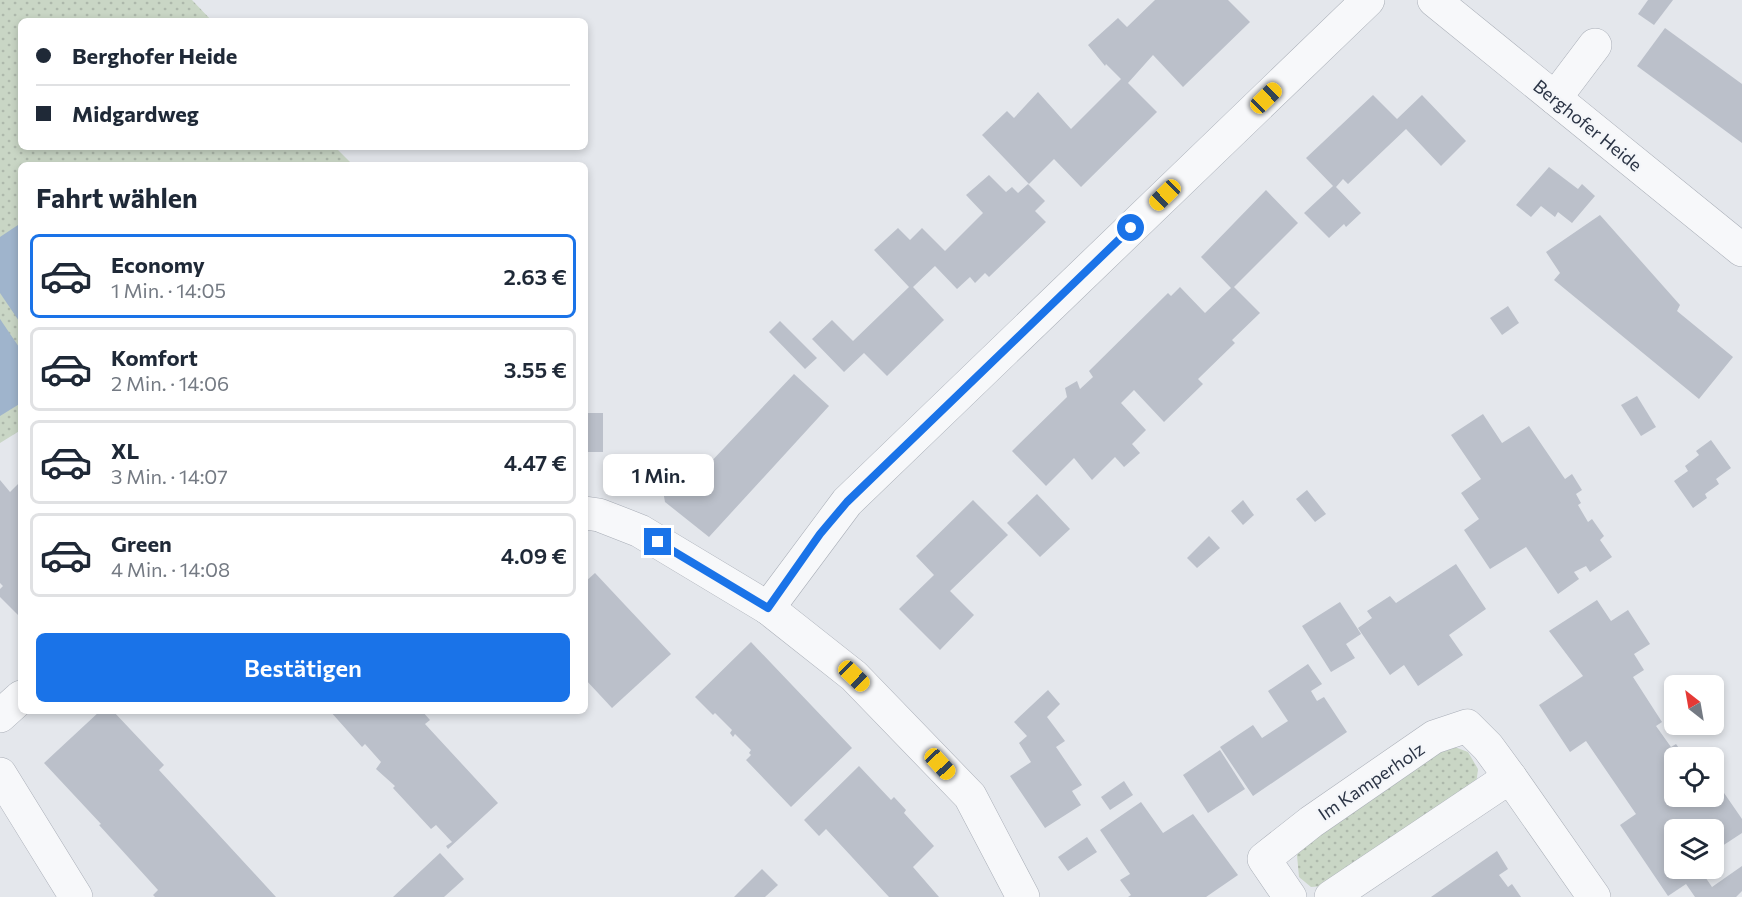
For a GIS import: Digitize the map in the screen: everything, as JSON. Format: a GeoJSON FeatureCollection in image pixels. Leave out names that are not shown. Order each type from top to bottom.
{"type":"FeatureCollection","features":[{"type":"Feature","properties":{"kind":"street"},"geometry":{"type":"LineString","coordinates":[[768,608],[820,534],[847,502],[1368,0]]}},
{"type":"Feature","properties":{"kind":"street","name":"Berghofer Heide"},"geometry":{"type":"LineString","coordinates":[[1434,0],[1742,250]]}},
{"type":"Feature","properties":{"kind":"street"},"geometry":{"type":"LineString","coordinates":[[1555,98],[1595,45]]}},
{"type":"Feature","properties":{"kind":"street"},"geometry":{"type":"LineString","coordinates":[[588,513],[599,515],[640,531],[768,608],[854,676],[970,796],[1023,897]]}},
{"type":"Feature","properties":{"kind":"street"},"geometry":{"type":"LineString","coordinates":[[0,716],[18,700]]}},
{"type":"Feature","properties":{"kind":"street","name":"Im Kamperholz"},"geometry":{"type":"LineString","coordinates":[[1290,897],[1264,859],[1311,822],[1434,737],[1467,726],[1488,747],[1594,897]]}},
{"type":"Feature","properties":{"kind":"street"},"geometry":{"type":"LineString","coordinates":[[0,774],[76,897]]}},
{"type":"Feature","properties":{"kind":"street"},"geometry":{"type":"LineString","coordinates":[[1331,897],[1510,777]]}},
{"type":"Feature","properties":{"kind":"green space"},"geometry":{"type":"Polygon","coordinates":[[[0,0],[192,0],[209,18],[18,18],[18,150],[338,150],[350,162],[18,162],[18,432],[0,443],[0,0]]]}},
{"type":"Feature","properties":{"kind":"green space"},"geometry":{"type":"Polygon","coordinates":[[[1452,746],[1468,752],[1478,769],[1476,785],[1325,886],[1311,887],[1299,877],[1297,855],[1310,835],[1432,752],[1452,746]]]}},
{"type":"Feature","properties":{"kind":"water"},"geometry":{"type":"Polygon","coordinates":[[[18,225],[18,320],[0,293],[0,237],[18,225]]]}},
{"type":"Feature","properties":{"kind":"water"},"geometry":{"type":"Polygon","coordinates":[[[0,319],[18,346],[18,405],[0,416],[0,319]]]}},
{"type":"Feature","properties":{"kind":"building"},"geometry":{"type":"Polygon","coordinates":[[[1155,0],[1228,0],[1250,22],[1183,87],[1153,55],[1128,83],[1157,112],[1081,187],[1054,159],[1029,184],[982,135],[1007,111],[1014,118],[1038,92],[1071,129],[1121,79],[1106,64],[1105,66],[1088,45],[1118,18],[1127,27],[1155,0]]]}},
{"type":"Feature","properties":{"kind":"building"},"geometry":{"type":"Polygon","coordinates":[[[1648,0],[1673,0],[1654,25],[1638,14],[1648,0]]]}},
{"type":"Feature","properties":{"kind":"building"},"geometry":{"type":"Polygon","coordinates":[[[1665,28],[1742,84],[1742,143],[1637,66],[1665,28]]]}},
{"type":"Feature","properties":{"kind":"building"},"geometry":{"type":"Polygon","coordinates":[[[1373,95],[1397,119],[1422,95],[1466,141],[1441,166],[1406,129],[1348,184],[1343,179],[1336,187],[1361,213],[1329,238],[1304,213],[1333,186],[1306,158],[1373,95]]]}},
{"type":"Feature","properties":{"kind":"building"},"geometry":{"type":"Polygon","coordinates":[[[1549,167],[1578,189],[1582,184],[1595,196],[1572,223],[1558,212],[1555,217],[1541,206],[1531,217],[1516,205],[1549,167]]]}},
{"type":"Feature","properties":{"kind":"building"},"geometry":{"type":"Polygon","coordinates":[[[989,175],[1006,192],[1012,187],[1018,193],[1028,184],[1045,201],[1035,211],[1046,222],[989,277],[985,273],[975,283],[970,277],[957,289],[935,266],[913,287],[944,320],[887,376],[864,353],[844,372],[812,339],[832,320],[853,341],[909,287],[874,250],[898,228],[910,240],[922,228],[945,251],[983,213],[966,195],[989,175]]]}},
{"type":"Feature","properties":{"kind":"building"},"geometry":{"type":"Polygon","coordinates":[[[1266,190],[1298,223],[1234,287],[1260,313],[1232,340],[1235,343],[1198,379],[1203,384],[1164,422],[1134,390],[1121,403],[1146,430],[1132,444],[1140,453],[1124,467],[1115,457],[1092,480],[1074,458],[1046,486],[1012,451],[1067,397],[1065,388],[1077,381],[1080,389],[1093,377],[1089,371],[1168,293],[1171,296],[1180,287],[1205,313],[1231,288],[1201,257],[1266,190]]]}},
{"type":"Feature","properties":{"kind":"building"},"geometry":{"type":"Polygon","coordinates":[[[1600,215],[1680,305],[1677,311],[1733,357],[1699,399],[1554,280],[1560,273],[1546,252],[1600,215]]]}},
{"type":"Feature","properties":{"kind":"building"},"geometry":{"type":"Polygon","coordinates":[[[1508,306],[1519,323],[1502,335],[1490,318],[1508,306]]]}},
{"type":"Feature","properties":{"kind":"building"},"geometry":{"type":"Polygon","coordinates":[[[780,321],[817,358],[805,369],[769,332],[780,321]]]}},
{"type":"Feature","properties":{"kind":"building"},"geometry":{"type":"Polygon","coordinates":[[[794,374],[829,406],[709,537],[665,502],[663,491],[675,480],[689,485],[794,374]]]}},
{"type":"Feature","properties":{"kind":"building"},"geometry":{"type":"Polygon","coordinates":[[[1637,396],[1656,427],[1641,436],[1621,405],[1637,396]]]}},
{"type":"Feature","properties":{"kind":"building"},"geometry":{"type":"Polygon","coordinates":[[[588,413],[603,413],[603,452],[588,452],[588,413]]]}},
{"type":"Feature","properties":{"kind":"building"},"geometry":{"type":"Polygon","coordinates":[[[1483,414],[1502,443],[1529,426],[1565,479],[1572,474],[1582,490],[1576,494],[1581,503],[1578,505],[1588,522],[1592,519],[1604,536],[1600,540],[1612,557],[1590,572],[1586,566],[1574,572],[1579,579],[1558,594],[1526,547],[1490,569],[1464,530],[1479,519],[1461,493],[1481,479],[1451,435],[1483,414]]]}},
{"type":"Feature","properties":{"kind":"building"},"geometry":{"type":"Polygon","coordinates":[[[1711,440],[1731,468],[1716,479],[1719,484],[1705,494],[1707,498],[1693,508],[1674,481],[1688,471],[1685,466],[1699,455],[1696,451],[1711,440]]]}},
{"type":"Feature","properties":{"kind":"building"},"geometry":{"type":"Polygon","coordinates":[[[0,480],[10,492],[18,484],[18,615],[0,597],[0,589],[3,586],[0,583],[0,480]]]}},
{"type":"Feature","properties":{"kind":"building"},"geometry":{"type":"Polygon","coordinates":[[[1307,490],[1326,514],[1315,522],[1296,499],[1307,490]]]}},
{"type":"Feature","properties":{"kind":"building"},"geometry":{"type":"Polygon","coordinates":[[[1037,494],[1070,529],[1040,557],[1007,523],[1037,494]]]}},
{"type":"Feature","properties":{"kind":"building"},"geometry":{"type":"Polygon","coordinates":[[[973,500],[1008,535],[950,591],[974,615],[940,650],[899,609],[934,575],[916,556],[973,500]]]}},
{"type":"Feature","properties":{"kind":"building"},"geometry":{"type":"Polygon","coordinates":[[[1243,500],[1254,515],[1243,525],[1231,511],[1243,500]]]}},
{"type":"Feature","properties":{"kind":"building"},"geometry":{"type":"Polygon","coordinates":[[[1209,536],[1220,548],[1197,568],[1187,558],[1209,536]]]}},
{"type":"Feature","properties":{"kind":"building"},"geometry":{"type":"Polygon","coordinates":[[[1456,564],[1486,609],[1449,635],[1463,655],[1418,686],[1404,665],[1390,675],[1358,628],[1372,618],[1367,611],[1390,596],[1396,603],[1456,564]]]}},
{"type":"Feature","properties":{"kind":"building"},"geometry":{"type":"Polygon","coordinates":[[[595,573],[671,654],[612,708],[588,682],[588,579],[595,573]]]}},
{"type":"Feature","properties":{"kind":"building"},"geometry":{"type":"Polygon","coordinates":[[[1597,600],[1611,621],[1628,610],[1650,644],[1634,654],[1644,670],[1633,677],[1662,722],[1656,726],[1671,747],[1664,747],[1664,807],[1724,807],[1724,793],[1742,819],[1742,833],[1724,845],[1724,819],[1664,819],[1664,879],[1707,879],[1712,887],[1742,866],[1742,891],[1736,897],[1695,897],[1686,884],[1668,896],[1620,825],[1636,814],[1586,741],[1570,752],[1539,705],[1583,676],[1549,631],[1597,600]]]}},
{"type":"Feature","properties":{"kind":"building"},"geometry":{"type":"Polygon","coordinates":[[[1340,602],[1361,634],[1346,644],[1355,658],[1331,672],[1302,626],[1340,602]]]}},
{"type":"Feature","properties":{"kind":"building"},"geometry":{"type":"Polygon","coordinates":[[[751,642],[852,748],[791,807],[746,760],[751,755],[749,753],[751,750],[735,734],[733,737],[730,733],[732,730],[695,697],[751,642]]]}},
{"type":"Feature","properties":{"kind":"building"},"geometry":{"type":"Polygon","coordinates":[[[1308,664],[1322,684],[1311,691],[1317,701],[1324,697],[1347,732],[1253,796],[1220,747],[1253,725],[1262,738],[1288,721],[1268,691],[1308,664]]]}},
{"type":"Feature","properties":{"kind":"building"},"geometry":{"type":"Polygon","coordinates":[[[1048,690],[1060,704],[1047,717],[1065,741],[1056,747],[1082,785],[1072,791],[1081,805],[1045,828],[1010,776],[1031,762],[1019,743],[1027,736],[1014,722],[1048,690]]]}},
{"type":"Feature","properties":{"kind":"building"},"geometry":{"type":"Polygon","coordinates":[[[97,714],[116,714],[164,765],[159,770],[276,897],[155,897],[153,895],[158,890],[44,763],[97,714]]]}},
{"type":"Feature","properties":{"kind":"building"},"geometry":{"type":"Polygon","coordinates":[[[333,714],[425,714],[430,720],[425,724],[498,803],[448,849],[446,846],[452,842],[436,825],[431,829],[393,788],[395,786],[376,769],[381,762],[365,744],[362,747],[333,714]]]}},
{"type":"Feature","properties":{"kind":"building"},"geometry":{"type":"Polygon","coordinates":[[[1220,750],[1245,789],[1208,813],[1183,775],[1220,750]]]}},
{"type":"Feature","properties":{"kind":"building"},"geometry":{"type":"Polygon","coordinates":[[[859,766],[891,800],[894,797],[906,810],[904,813],[934,846],[913,867],[939,897],[889,897],[826,829],[819,836],[804,820],[859,766]]]}},
{"type":"Feature","properties":{"kind":"building"},"geometry":{"type":"Polygon","coordinates":[[[1124,781],[1133,795],[1110,810],[1101,797],[1124,781]]]}},
{"type":"Feature","properties":{"kind":"building"},"geometry":{"type":"Polygon","coordinates":[[[1141,802],[1163,833],[1193,814],[1238,875],[1206,897],[1128,897],[1131,895],[1120,880],[1130,874],[1100,830],[1141,802]]]}},
{"type":"Feature","properties":{"kind":"building"},"geometry":{"type":"Polygon","coordinates":[[[1087,837],[1097,852],[1068,871],[1058,857],[1087,837]]]}},
{"type":"Feature","properties":{"kind":"building"},"geometry":{"type":"Polygon","coordinates":[[[1497,851],[1508,869],[1499,875],[1508,887],[1512,884],[1521,897],[1431,897],[1497,851]]]}},
{"type":"Feature","properties":{"kind":"building"},"geometry":{"type":"Polygon","coordinates":[[[440,853],[464,879],[444,897],[393,897],[440,853]]]}},
{"type":"Feature","properties":{"kind":"building"},"geometry":{"type":"Polygon","coordinates":[[[762,869],[778,885],[765,897],[734,897],[762,869]]]}},
{"type":"Feature","properties":{"kind":"route"},"geometry":{"type":"LineString","coordinates":[[658,542],[768,608],[820,534],[847,502],[1131,228]]}}]}
